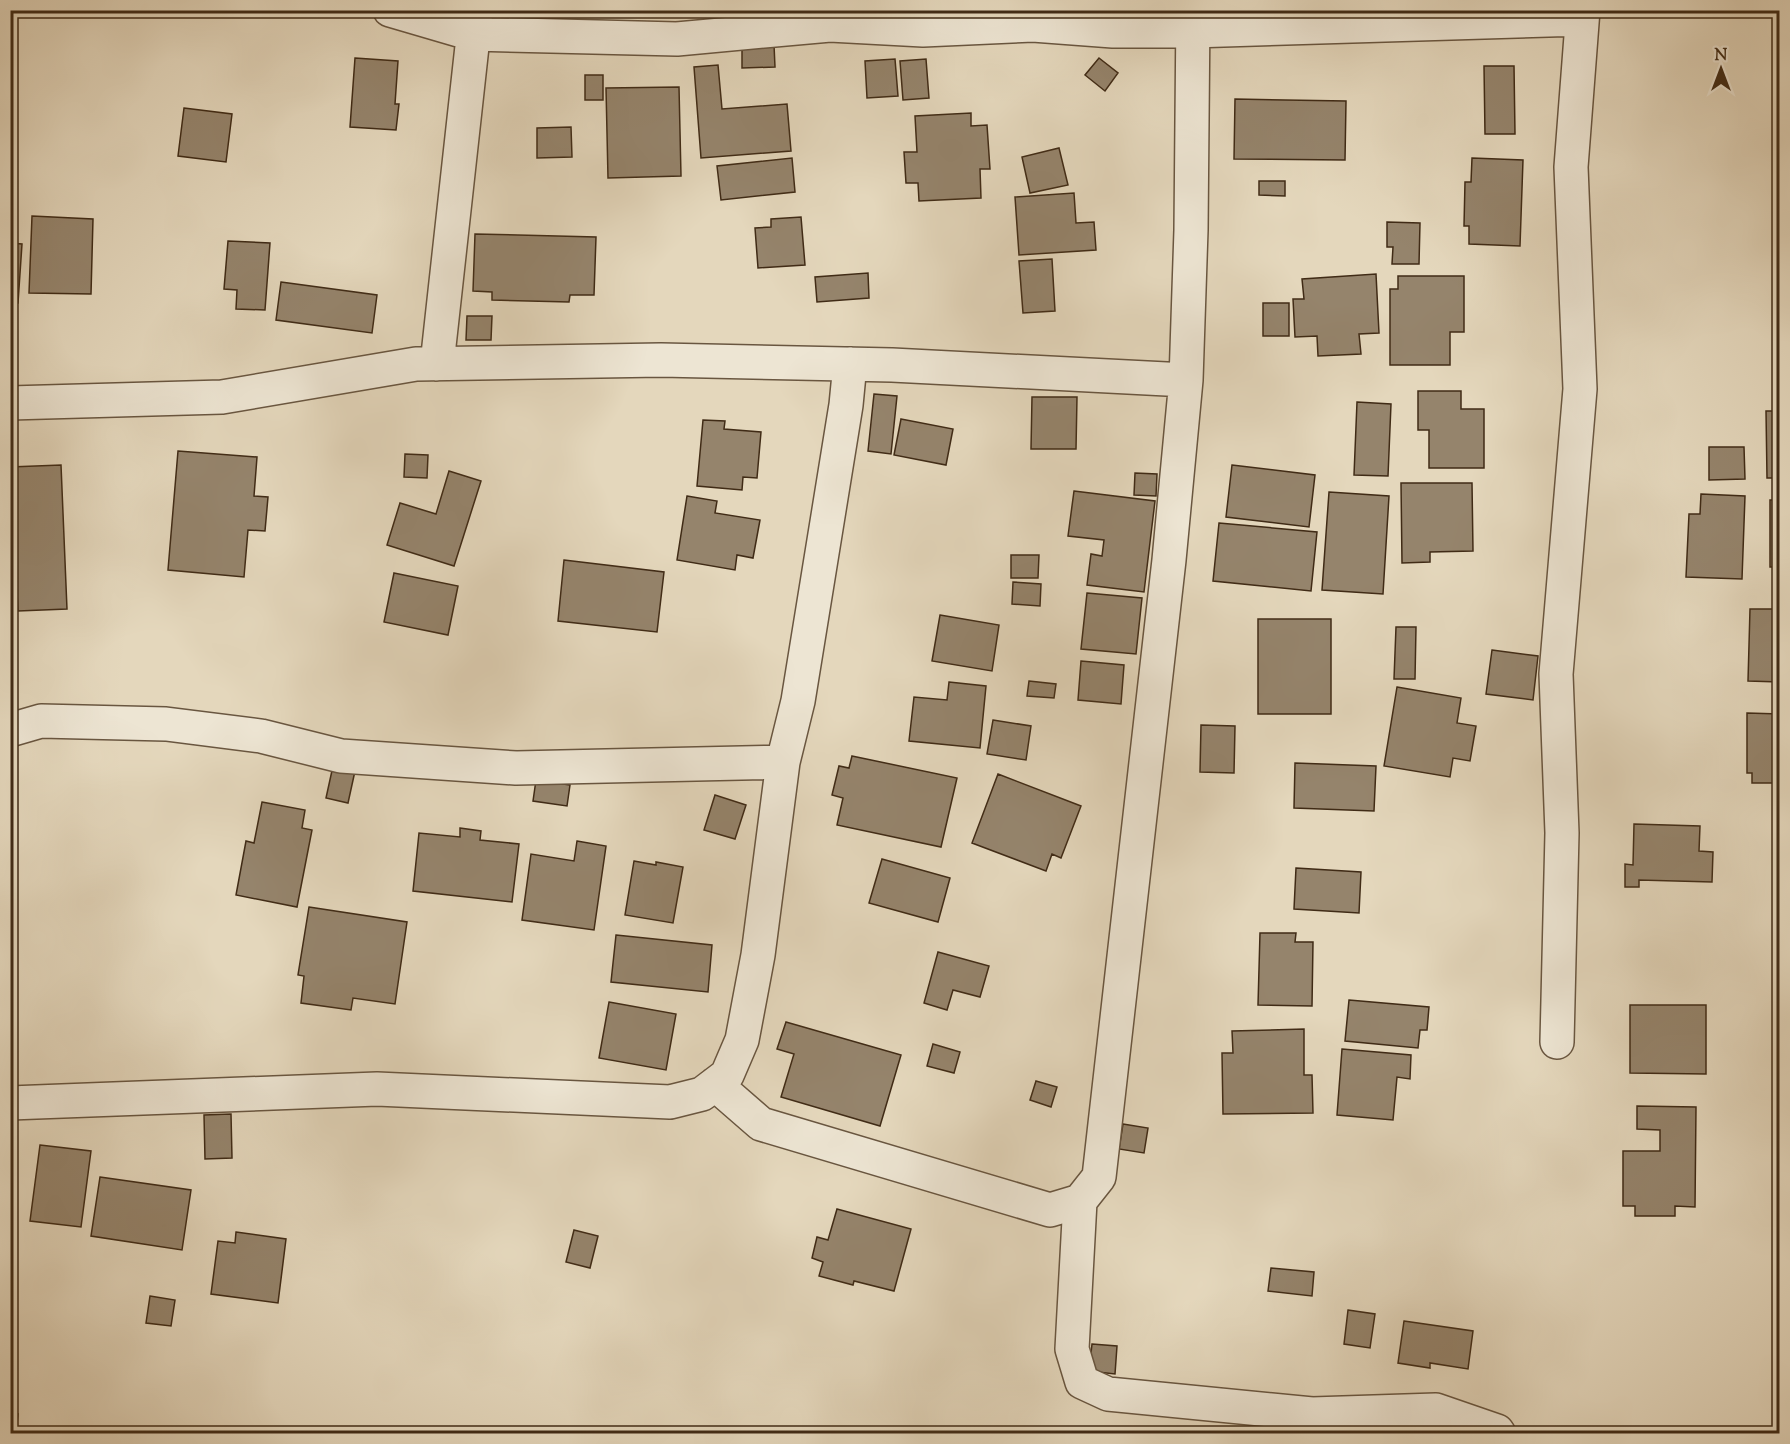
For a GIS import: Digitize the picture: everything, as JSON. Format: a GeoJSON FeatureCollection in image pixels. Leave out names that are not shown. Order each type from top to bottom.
{"type":"FeatureCollection","features":[{"type":"Feature","properties":{"kind":"street"},"geometry":{"type":"LineString","coordinates":[[390,10],[474,22],[677,39],[831,18],[923,30],[1033,25],[1113,31],[1192,21],[1583,15],[1571,167],[1580,389],[1556,674],[1562,833],[1557,1042]]}},
{"type":"Feature","properties":{"kind":"street"},"geometry":{"type":"LineString","coordinates":[[715,1084],[761,1124],[1050,1210],[1080,1201],[1100,1177],[1169,561],[1186,380],[1191,230],[1192,21]]}},
{"type":"Feature","properties":{"kind":"street"},"geometry":{"type":"LineString","coordinates":[[437,364],[474,22]]}},
{"type":"Feature","properties":{"kind":"street"},"geometry":{"type":"LineString","coordinates":[[10,403],[222,397],[416,364],[660,360],[850,364],[1186,380]]}},
{"type":"Feature","properties":{"kind":"street"},"geometry":{"type":"LineString","coordinates":[[10,1103],[377,1089],[670,1102],[702,1094],[727,1075],[742,1040],[759,955],[783,762],[798,701],[846,405],[850,364]]}},
{"type":"Feature","properties":{"kind":"street"},"geometry":{"type":"LineString","coordinates":[[10,730],[41,722],[166,724],[261,735],[341,756],[516,768],[783,762]]}},
{"type":"Feature","properties":{"kind":"street"},"geometry":{"type":"LineString","coordinates":[[1080,1201],[1072,1349],[1082,1382],[1108,1394],[1312,1414],[1436,1410],[1497,1431],[1498,1434]]}},
{"type":"Feature","properties":{"kind":"building"},"geometry":{"type":"Polygon","coordinates":[[[774,45],[775,67],[742,68],[742,46],[774,45]]]}},
{"type":"Feature","properties":{"kind":"building"},"geometry":{"type":"Polygon","coordinates":[[[355,58],[398,61],[395,104],[399,104],[396,130],[350,127],[355,58]]]}},
{"type":"Feature","properties":{"kind":"building"},"geometry":{"type":"Polygon","coordinates":[[[1099,58],[1118,73],[1105,91],[1085,75],[1099,58]]]}},
{"type":"Feature","properties":{"kind":"building"},"geometry":{"type":"Polygon","coordinates":[[[895,59],[898,96],[867,98],[865,61],[895,59]]]}},
{"type":"Feature","properties":{"kind":"building"},"geometry":{"type":"Polygon","coordinates":[[[926,59],[929,98],[903,100],[900,61],[926,59]]]}},
{"type":"Feature","properties":{"kind":"building"},"geometry":{"type":"Polygon","coordinates":[[[718,65],[722,109],[787,104],[791,151],[701,158],[694,67],[718,65]]]}},
{"type":"Feature","properties":{"kind":"building"},"geometry":{"type":"Polygon","coordinates":[[[1484,66],[1514,66],[1515,134],[1485,134],[1484,66]]]}},
{"type":"Feature","properties":{"kind":"building"},"geometry":{"type":"Polygon","coordinates":[[[585,75],[603,75],[603,100],[585,100],[585,75]]]}},
{"type":"Feature","properties":{"kind":"building"},"geometry":{"type":"Polygon","coordinates":[[[679,87],[681,176],[608,178],[606,88],[679,87]]]}},
{"type":"Feature","properties":{"kind":"building"},"geometry":{"type":"Polygon","coordinates":[[[1235,99],[1346,101],[1345,160],[1234,159],[1235,99]]]}},
{"type":"Feature","properties":{"kind":"building"},"geometry":{"type":"Polygon","coordinates":[[[184,108],[232,114],[226,162],[178,156],[184,108]]]}},
{"type":"Feature","properties":{"kind":"building"},"geometry":{"type":"Polygon","coordinates":[[[971,113],[971,126],[987,125],[990,169],[980,169],[981,198],[919,201],[918,183],[906,183],[904,152],[917,152],[915,116],[971,113]]]}},
{"type":"Feature","properties":{"kind":"building"},"geometry":{"type":"Polygon","coordinates":[[[571,127],[572,157],[537,158],[537,128],[571,127]]]}},
{"type":"Feature","properties":{"kind":"building"},"geometry":{"type":"Polygon","coordinates":[[[1059,148],[1068,185],[1030,193],[1022,157],[1059,148]]]}},
{"type":"Feature","properties":{"kind":"building"},"geometry":{"type":"Polygon","coordinates":[[[792,158],[795,192],[721,200],[717,166],[792,158]]]}},
{"type":"Feature","properties":{"kind":"building"},"geometry":{"type":"Polygon","coordinates":[[[1472,158],[1523,160],[1520,246],[1469,244],[1469,226],[1464,226],[1465,182],[1471,182],[1472,158]]]}},
{"type":"Feature","properties":{"kind":"building"},"geometry":{"type":"Polygon","coordinates":[[[1259,181],[1285,181],[1285,196],[1259,195],[1259,181]]]}},
{"type":"Feature","properties":{"kind":"building"},"geometry":{"type":"Polygon","coordinates":[[[1074,193],[1076,223],[1094,222],[1096,250],[1019,255],[1015,197],[1074,193]]]}},
{"type":"Feature","properties":{"kind":"building"},"geometry":{"type":"Polygon","coordinates":[[[32,216],[93,219],[91,294],[29,293],[32,216]]]}},
{"type":"Feature","properties":{"kind":"building"},"geometry":{"type":"Polygon","coordinates":[[[801,217],[805,265],[758,268],[755,228],[771,227],[771,219],[801,217]]]}},
{"type":"Feature","properties":{"kind":"building"},"geometry":{"type":"Polygon","coordinates":[[[1387,222],[1420,223],[1419,264],[1392,264],[1393,247],[1387,247],[1387,222]]]}},
{"type":"Feature","properties":{"kind":"building"},"geometry":{"type":"Polygon","coordinates":[[[475,234],[596,237],[594,295],[570,295],[569,302],[492,300],[492,292],[473,291],[475,234]]]}},
{"type":"Feature","properties":{"kind":"building"},"geometry":{"type":"Polygon","coordinates":[[[228,241],[270,243],[265,310],[236,309],[237,290],[224,289],[228,241]]]}},
{"type":"Feature","properties":{"kind":"building"},"geometry":{"type":"Polygon","coordinates":[[[10,243],[22,244],[18,303],[10,302],[10,243]]]}},
{"type":"Feature","properties":{"kind":"building"},"geometry":{"type":"Polygon","coordinates":[[[1052,259],[1055,311],[1023,313],[1019,261],[1052,259]]]}},
{"type":"Feature","properties":{"kind":"building"},"geometry":{"type":"Polygon","coordinates":[[[868,273],[869,298],[817,302],[815,277],[868,273]]]}},
{"type":"Feature","properties":{"kind":"building"},"geometry":{"type":"Polygon","coordinates":[[[1376,274],[1379,333],[1359,334],[1361,354],[1318,356],[1317,336],[1295,337],[1293,299],[1304,299],[1302,279],[1376,274]]]}},
{"type":"Feature","properties":{"kind":"building"},"geometry":{"type":"Polygon","coordinates":[[[1398,276],[1464,276],[1464,332],[1450,332],[1450,365],[1390,365],[1390,289],[1398,289],[1398,276]]]}},
{"type":"Feature","properties":{"kind":"building"},"geometry":{"type":"Polygon","coordinates":[[[281,282],[377,295],[372,333],[276,320],[281,282]]]}},
{"type":"Feature","properties":{"kind":"building"},"geometry":{"type":"Polygon","coordinates":[[[1263,303],[1289,303],[1289,336],[1263,336],[1263,303]]]}},
{"type":"Feature","properties":{"kind":"building"},"geometry":{"type":"Polygon","coordinates":[[[467,316],[492,316],[491,340],[466,340],[467,316]]]}},
{"type":"Feature","properties":{"kind":"building"},"geometry":{"type":"Polygon","coordinates":[[[1418,391],[1461,391],[1461,409],[1484,409],[1484,468],[1429,468],[1429,430],[1418,430],[1418,391]]]}},
{"type":"Feature","properties":{"kind":"building"},"geometry":{"type":"Polygon","coordinates":[[[874,394],[897,396],[891,454],[868,451],[874,394]]]}},
{"type":"Feature","properties":{"kind":"building"},"geometry":{"type":"Polygon","coordinates":[[[1032,397],[1077,397],[1076,449],[1031,449],[1032,397]]]}},
{"type":"Feature","properties":{"kind":"building"},"geometry":{"type":"Polygon","coordinates":[[[1357,402],[1391,404],[1388,476],[1354,475],[1357,402]]]}},
{"type":"Feature","properties":{"kind":"building"},"geometry":{"type":"Polygon","coordinates":[[[1766,411],[1780,411],[1780,478],[1767,478],[1766,411]]]}},
{"type":"Feature","properties":{"kind":"building"},"geometry":{"type":"Polygon","coordinates":[[[901,419],[953,429],[946,465],[894,455],[901,419]]]}},
{"type":"Feature","properties":{"kind":"building"},"geometry":{"type":"Polygon","coordinates":[[[703,420],[725,421],[724,429],[761,432],[757,478],[743,477],[742,490],[697,486],[703,420]]]}},
{"type":"Feature","properties":{"kind":"building"},"geometry":{"type":"Polygon","coordinates":[[[1709,447],[1744,447],[1745,479],[1709,480],[1709,447]]]}},
{"type":"Feature","properties":{"kind":"building"},"geometry":{"type":"Polygon","coordinates":[[[178,451],[257,457],[254,496],[268,497],[265,531],[248,530],[244,577],[168,570],[178,451]]]}},
{"type":"Feature","properties":{"kind":"building"},"geometry":{"type":"Polygon","coordinates":[[[405,454],[428,455],[427,478],[404,477],[405,454]]]}},
{"type":"Feature","properties":{"kind":"building"},"geometry":{"type":"Polygon","coordinates":[[[61,465],[67,609],[18,611],[10,467],[61,465]]]}},
{"type":"Feature","properties":{"kind":"building"},"geometry":{"type":"Polygon","coordinates":[[[1232,465],[1315,475],[1309,527],[1226,517],[1232,465]]]}},
{"type":"Feature","properties":{"kind":"building"},"geometry":{"type":"Polygon","coordinates":[[[449,471],[481,481],[454,566],[387,545],[400,503],[436,514],[449,471]]]}},
{"type":"Feature","properties":{"kind":"building"},"geometry":{"type":"Polygon","coordinates":[[[1135,473],[1157,474],[1156,496],[1134,495],[1135,473]]]}},
{"type":"Feature","properties":{"kind":"building"},"geometry":{"type":"Polygon","coordinates":[[[1401,483],[1472,483],[1473,551],[1430,552],[1430,562],[1402,563],[1401,483]]]}},
{"type":"Feature","properties":{"kind":"building"},"geometry":{"type":"Polygon","coordinates":[[[1074,491],[1155,501],[1144,592],[1087,585],[1091,554],[1102,556],[1104,540],[1068,536],[1074,491]]]}},
{"type":"Feature","properties":{"kind":"building"},"geometry":{"type":"Polygon","coordinates":[[[1329,492],[1389,496],[1383,594],[1322,590],[1329,492]]]}},
{"type":"Feature","properties":{"kind":"building"},"geometry":{"type":"Polygon","coordinates":[[[1701,494],[1745,496],[1742,579],[1686,577],[1689,514],[1700,514],[1701,494]]]}},
{"type":"Feature","properties":{"kind":"building"},"geometry":{"type":"Polygon","coordinates":[[[687,496],[717,501],[715,513],[760,520],[753,558],[737,555],[735,570],[677,560],[687,496]]]}},
{"type":"Feature","properties":{"kind":"building"},"geometry":{"type":"Polygon","coordinates":[[[1770,500],[1780,500],[1780,567],[1770,567],[1770,500]]]}},
{"type":"Feature","properties":{"kind":"building"},"geometry":{"type":"Polygon","coordinates":[[[1219,523],[1317,532],[1311,591],[1213,581],[1219,523]]]}},
{"type":"Feature","properties":{"kind":"building"},"geometry":{"type":"Polygon","coordinates":[[[1011,555],[1039,555],[1038,578],[1011,578],[1011,555]]]}},
{"type":"Feature","properties":{"kind":"building"},"geometry":{"type":"Polygon","coordinates":[[[564,560],[664,572],[657,632],[558,621],[564,560]]]}},
{"type":"Feature","properties":{"kind":"building"},"geometry":{"type":"Polygon","coordinates":[[[394,573],[458,586],[448,635],[384,622],[394,573]]]}},
{"type":"Feature","properties":{"kind":"building"},"geometry":{"type":"Polygon","coordinates":[[[1013,582],[1041,584],[1040,606],[1012,604],[1013,582]]]}},
{"type":"Feature","properties":{"kind":"building"},"geometry":{"type":"Polygon","coordinates":[[[1087,593],[1142,598],[1136,654],[1081,649],[1087,593]]]}},
{"type":"Feature","properties":{"kind":"building"},"geometry":{"type":"Polygon","coordinates":[[[1750,609],[1780,609],[1780,682],[1748,681],[1750,609]]]}},
{"type":"Feature","properties":{"kind":"building"},"geometry":{"type":"Polygon","coordinates":[[[940,615],[999,625],[992,671],[932,661],[940,615]]]}},
{"type":"Feature","properties":{"kind":"building"},"geometry":{"type":"Polygon","coordinates":[[[1258,619],[1331,619],[1331,714],[1258,714],[1258,619]]]}},
{"type":"Feature","properties":{"kind":"building"},"geometry":{"type":"Polygon","coordinates":[[[1396,627],[1416,627],[1415,679],[1394,679],[1396,627]]]}},
{"type":"Feature","properties":{"kind":"building"},"geometry":{"type":"Polygon","coordinates":[[[1492,650],[1538,656],[1533,700],[1486,694],[1492,650]]]}},
{"type":"Feature","properties":{"kind":"building"},"geometry":{"type":"Polygon","coordinates":[[[1081,661],[1124,665],[1121,704],[1078,700],[1081,661]]]}},
{"type":"Feature","properties":{"kind":"building"},"geometry":{"type":"Polygon","coordinates":[[[1029,681],[1056,684],[1054,698],[1027,696],[1029,681]]]}},
{"type":"Feature","properties":{"kind":"building"},"geometry":{"type":"Polygon","coordinates":[[[949,682],[986,686],[980,748],[909,741],[914,697],[947,700],[949,682]]]}},
{"type":"Feature","properties":{"kind":"building"},"geometry":{"type":"Polygon","coordinates":[[[1397,687],[1461,698],[1457,723],[1476,726],[1470,761],[1453,758],[1450,777],[1384,766],[1397,687]]]}},
{"type":"Feature","properties":{"kind":"building"},"geometry":{"type":"Polygon","coordinates":[[[1747,713],[1780,714],[1780,783],[1752,783],[1752,773],[1747,773],[1747,713]]]}},
{"type":"Feature","properties":{"kind":"building"},"geometry":{"type":"Polygon","coordinates":[[[993,720],[1031,726],[1026,760],[987,754],[993,720]]]}},
{"type":"Feature","properties":{"kind":"building"},"geometry":{"type":"Polygon","coordinates":[[[1201,725],[1235,726],[1234,773],[1200,772],[1201,725]]]}},
{"type":"Feature","properties":{"kind":"building"},"geometry":{"type":"Polygon","coordinates":[[[852,756],[957,778],[941,847],[837,825],[843,798],[832,795],[839,766],[849,768],[852,756]]]}},
{"type":"Feature","properties":{"kind":"building"},"geometry":{"type":"Polygon","coordinates":[[[1295,763],[1376,766],[1374,811],[1294,808],[1295,763]]]}},
{"type":"Feature","properties":{"kind":"building"},"geometry":{"type":"Polygon","coordinates":[[[333,766],[355,771],[348,803],[326,798],[333,766]]]}},
{"type":"Feature","properties":{"kind":"building"},"geometry":{"type":"Polygon","coordinates":[[[998,774],[1081,806],[1061,858],[1052,854],[1046,871],[972,843],[998,774]]]}},
{"type":"Feature","properties":{"kind":"building"},"geometry":{"type":"Polygon","coordinates":[[[536,780],[570,785],[567,806],[533,801],[536,780]]]}},
{"type":"Feature","properties":{"kind":"building"},"geometry":{"type":"Polygon","coordinates":[[[715,795],[746,805],[735,839],[704,830],[715,795]]]}},
{"type":"Feature","properties":{"kind":"building"},"geometry":{"type":"Polygon","coordinates":[[[262,802],[305,810],[302,828],[312,830],[297,907],[236,895],[246,841],[254,843],[262,802]]]}},
{"type":"Feature","properties":{"kind":"building"},"geometry":{"type":"Polygon","coordinates":[[[1634,824],[1700,826],[1699,851],[1713,852],[1712,882],[1639,880],[1639,887],[1625,887],[1625,864],[1633,865],[1634,824]]]}},
{"type":"Feature","properties":{"kind":"building"},"geometry":{"type":"Polygon","coordinates":[[[460,828],[481,831],[480,840],[519,844],[512,902],[413,891],[419,833],[460,837],[460,828]]]}},
{"type":"Feature","properties":{"kind":"building"},"geometry":{"type":"Polygon","coordinates":[[[577,841],[606,846],[594,930],[522,920],[531,854],[574,861],[577,841]]]}},
{"type":"Feature","properties":{"kind":"building"},"geometry":{"type":"Polygon","coordinates":[[[882,859],[950,878],[938,922],[869,903],[882,859]]]}},
{"type":"Feature","properties":{"kind":"building"},"geometry":{"type":"Polygon","coordinates":[[[634,861],[683,867],[673,923],[625,915],[634,861]]]}},
{"type":"Feature","properties":{"kind":"building"},"geometry":{"type":"Polygon","coordinates":[[[1296,868],[1361,872],[1359,913],[1294,909],[1296,868]]]}},
{"type":"Feature","properties":{"kind":"building"},"geometry":{"type":"Polygon","coordinates":[[[309,907],[407,922],[395,1004],[353,998],[351,1010],[301,1003],[304,976],[298,975],[309,907]]]}},
{"type":"Feature","properties":{"kind":"building"},"geometry":{"type":"Polygon","coordinates":[[[1260,933],[1296,933],[1295,942],[1313,942],[1312,1006],[1258,1005],[1260,933]]]}},
{"type":"Feature","properties":{"kind":"building"},"geometry":{"type":"Polygon","coordinates":[[[616,935],[712,945],[708,992],[611,982],[616,935]]]}},
{"type":"Feature","properties":{"kind":"building"},"geometry":{"type":"Polygon","coordinates":[[[938,952],[989,966],[980,997],[953,990],[947,1010],[924,1003],[938,952]]]}},
{"type":"Feature","properties":{"kind":"building"},"geometry":{"type":"Polygon","coordinates":[[[1349,1000],[1429,1007],[1427,1030],[1420,1030],[1418,1048],[1345,1041],[1349,1000]]]}},
{"type":"Feature","properties":{"kind":"building"},"geometry":{"type":"Polygon","coordinates":[[[609,1002],[676,1014],[666,1070],[599,1058],[609,1002]]]}},
{"type":"Feature","properties":{"kind":"building"},"geometry":{"type":"Polygon","coordinates":[[[1630,1005],[1706,1005],[1706,1074],[1630,1073],[1630,1005]]]}},
{"type":"Feature","properties":{"kind":"building"},"geometry":{"type":"Polygon","coordinates":[[[786,1022],[901,1055],[880,1126],[781,1097],[794,1054],[777,1049],[786,1022]]]}},
{"type":"Feature","properties":{"kind":"building"},"geometry":{"type":"Polygon","coordinates":[[[1304,1029],[1304,1075],[1312,1075],[1313,1113],[1223,1114],[1222,1053],[1233,1053],[1232,1031],[1304,1029]]]}},
{"type":"Feature","properties":{"kind":"building"},"geometry":{"type":"Polygon","coordinates":[[[933,1044],[960,1052],[954,1073],[927,1066],[933,1044]]]}},
{"type":"Feature","properties":{"kind":"building"},"geometry":{"type":"Polygon","coordinates":[[[1342,1049],[1411,1055],[1410,1079],[1397,1077],[1393,1120],[1337,1115],[1342,1049]]]}},
{"type":"Feature","properties":{"kind":"building"},"geometry":{"type":"Polygon","coordinates":[[[1036,1081],[1057,1087],[1051,1107],[1030,1100],[1036,1081]]]}},
{"type":"Feature","properties":{"kind":"building"},"geometry":{"type":"Polygon","coordinates":[[[1637,1106],[1696,1107],[1695,1207],[1675,1206],[1675,1216],[1635,1216],[1635,1206],[1623,1206],[1623,1151],[1660,1151],[1660,1130],[1637,1129],[1637,1106]]]}},
{"type":"Feature","properties":{"kind":"building"},"geometry":{"type":"Polygon","coordinates":[[[231,1114],[232,1158],[205,1159],[204,1115],[231,1114]]]}},
{"type":"Feature","properties":{"kind":"building"},"geometry":{"type":"Polygon","coordinates":[[[1123,1124],[1148,1128],[1144,1153],[1119,1149],[1123,1124]]]}},
{"type":"Feature","properties":{"kind":"building"},"geometry":{"type":"Polygon","coordinates":[[[40,1145],[91,1151],[81,1227],[30,1221],[40,1145]]]}},
{"type":"Feature","properties":{"kind":"building"},"geometry":{"type":"Polygon","coordinates":[[[100,1177],[191,1190],[182,1250],[91,1236],[100,1177]]]}},
{"type":"Feature","properties":{"kind":"building"},"geometry":{"type":"Polygon","coordinates":[[[837,1209],[911,1229],[894,1291],[854,1281],[853,1285],[819,1276],[823,1262],[812,1258],[817,1237],[828,1240],[837,1209]]]}},
{"type":"Feature","properties":{"kind":"building"},"geometry":{"type":"Polygon","coordinates":[[[574,1230],[598,1236],[590,1268],[566,1262],[574,1230]]]}},
{"type":"Feature","properties":{"kind":"building"},"geometry":{"type":"Polygon","coordinates":[[[236,1232],[286,1239],[278,1303],[211,1294],[218,1241],[235,1243],[236,1232]]]}},
{"type":"Feature","properties":{"kind":"building"},"geometry":{"type":"Polygon","coordinates":[[[1271,1268],[1314,1272],[1312,1296],[1268,1291],[1271,1268]]]}},
{"type":"Feature","properties":{"kind":"building"},"geometry":{"type":"Polygon","coordinates":[[[150,1296],[175,1300],[171,1326],[146,1323],[150,1296]]]}},
{"type":"Feature","properties":{"kind":"building"},"geometry":{"type":"Polygon","coordinates":[[[1348,1310],[1375,1314],[1370,1348],[1344,1344],[1348,1310]]]}},
{"type":"Feature","properties":{"kind":"building"},"geometry":{"type":"Polygon","coordinates":[[[1404,1321],[1473,1331],[1468,1369],[1430,1363],[1430,1368],[1398,1363],[1404,1321]]]}},
{"type":"Feature","properties":{"kind":"building"},"geometry":{"type":"Polygon","coordinates":[[[1092,1344],[1117,1346],[1115,1374],[1089,1371],[1092,1344]]]}},
{"type":"Feature","properties":{"kind":"building"},"geometry":{"type":"Polygon","coordinates":[[[10,1413],[18,1414],[16,1434],[10,1434],[10,1413]]]}},
{"type":"Feature","properties":{"kind":"building"},"geometry":{"type":"Polygon","coordinates":[[[1427,1425],[1462,1434],[1427,1434],[1427,1425]]]}},
{"type":"Feature","properties":{"kind":"building"},"geometry":{"type":"Polygon","coordinates":[[[1367,1426],[1369,1434],[1333,1434],[1367,1426]]]}}]}
